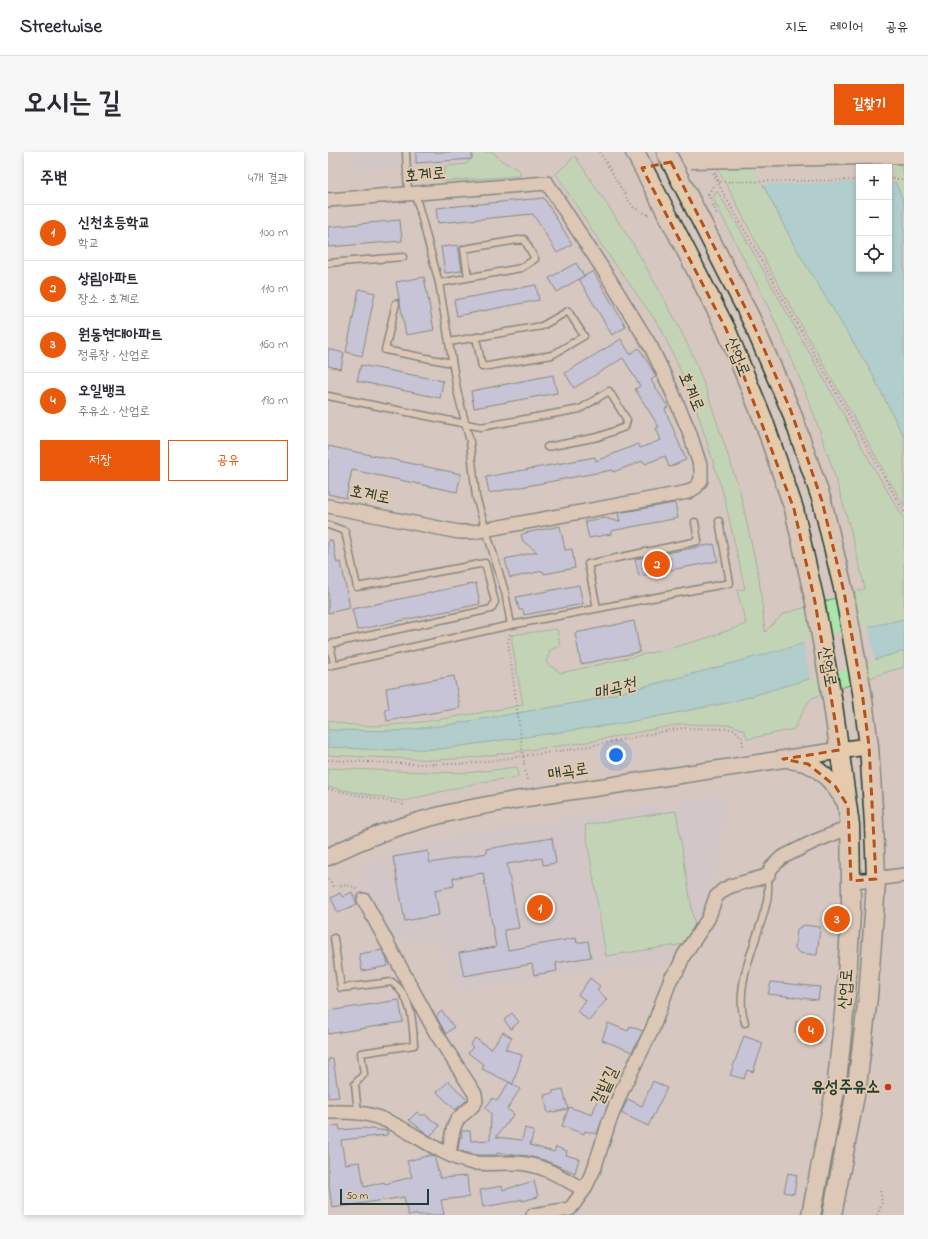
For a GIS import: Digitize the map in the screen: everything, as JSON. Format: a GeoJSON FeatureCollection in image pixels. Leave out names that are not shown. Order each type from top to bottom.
{"type":"FeatureCollection","features":[{"type":"Feature","properties":{"kind":"main road"},"geometry":{"type":"LineString","coordinates":[[639,160],[668,157],[691,159],[904,154]]}},
{"type":"Feature","properties":{"kind":"main road","name":"산업로"},"geometry":{"type":"LineString","coordinates":[[668,157],[751,319],[791,411],[822,501],[844,592],[862,692],[869,746],[874,824],[876,879],[874,914],[868,997],[857,1085],[832,1215]]}},
{"type":"Feature","properties":{"kind":"main road","name":"산업로"},"geometry":{"type":"LineString","coordinates":[[639,160],[674,224],[726,329],[763,419],[794,509],[815,602],[832,698],[850,825],[851,881],[846,994],[837,1081],[810,1215]]}},
{"type":"Feature","properties":{"kind":"street","name":"호계로"},"geometry":{"type":"LineString","coordinates":[[328,200],[547,183],[651,346],[688,431],[701,468],[701,480],[696,487],[688,492],[473,532],[459,532],[328,506]]}},
{"type":"Feature","properties":{"kind":"street","name":"매곡로"},"geometry":{"type":"LineString","coordinates":[[328,857],[348,846],[376,834],[442,814],[529,798],[869,746]]}},
{"type":"Feature","properties":{"kind":"street"},"geometry":{"type":"LineString","coordinates":[[783,759],[808,764],[820,771],[834,786],[848,806]]}},
{"type":"Feature","properties":{"kind":"street"},"geometry":{"type":"LineString","coordinates":[[768,874],[771,868],[781,858],[850,825]]}},
{"type":"Feature","properties":{"kind":"street","name":"갈밭길"},"geometry":{"type":"LineString","coordinates":[[533,1215],[570,1209],[584,1190],[594,1169],[609,1122],[622,1090],[652,1030],[671,978],[677,971],[684,955],[708,919],[716,897],[723,890],[731,886],[764,877],[768,874]]}},
{"type":"Feature","properties":{"kind":"street"},"geometry":{"type":"LineString","coordinates":[[851,881],[876,879],[904,874]]}},
{"type":"Feature","properties":{"kind":"street"},"geometry":{"type":"LineString","coordinates":[[364,900],[436,1033],[475,1094],[476,1101],[472,1108],[458,1120],[454,1130],[450,1154]]}},
{"type":"Feature","properties":{"kind":"street"},"geometry":{"type":"LineString","coordinates":[[328,1112],[371,1115],[468,1162],[510,1162],[527,1164],[552,1173],[584,1190]]}},
{"type":"Feature","properties":{"kind":"lane"},"geometry":{"type":"LineString","coordinates":[[406,152],[411,194],[439,283],[457,390],[473,460],[476,497],[505,592],[511,625]]}},
{"type":"Feature","properties":{"kind":"lane"},"geometry":{"type":"LineString","coordinates":[[439,283],[521,268],[535,259],[524,239],[464,249],[468,277]]}},
{"type":"Feature","properties":{"kind":"lane"},"geometry":{"type":"LineString","coordinates":[[328,263],[403,257]]}},
{"type":"Feature","properties":{"kind":"lane"},"geometry":{"type":"LineString","coordinates":[[396,303],[386,350],[452,363]]}},
{"type":"Feature","properties":{"kind":"lane"},"geometry":{"type":"LineString","coordinates":[[449,342],[476,337],[542,326],[568,311],[584,336],[552,355],[482,367],[476,337]]}},
{"type":"Feature","properties":{"kind":"lane"},"geometry":{"type":"LineString","coordinates":[[328,396],[481,427],[580,409],[609,391],[627,420],[625,427],[598,437],[547,447]]}},
{"type":"Feature","properties":{"kind":"lane"},"geometry":{"type":"LineString","coordinates":[[328,525],[345,531],[357,587],[486,563],[495,602],[492,609],[329,644],[331,665],[511,625],[730,583],[719,521]]}},
{"type":"Feature","properties":{"kind":"lane"},"geometry":{"type":"LineString","coordinates":[[597,608],[588,564],[698,541],[695,522]]}},
{"type":"Feature","properties":{"kind":"lane"},"geometry":{"type":"LineString","coordinates":[[745,1023],[742,1008],[742,990],[766,905],[768,894],[768,874]]}},
{"type":"Feature","properties":{"kind":"lane"},"geometry":{"type":"LineString","coordinates":[[334,938],[341,988],[392,982],[399,987],[409,1004],[413,1023],[414,1045],[361,1053],[364,1074],[355,1084],[358,1113]]}},
{"type":"Feature","properties":{"kind":"path"},"geometry":{"type":"LineString","coordinates":[[600,152],[634,208],[649,215]]}},
{"type":"Feature","properties":{"kind":"path"},"geometry":{"type":"LineString","coordinates":[[892,179],[904,179]]}},
{"type":"Feature","properties":{"kind":"path"},"geometry":{"type":"LineString","coordinates":[[718,216],[708,194],[713,186],[719,182],[856,180]]}},
{"type":"Feature","properties":{"kind":"path"},"geometry":{"type":"LineString","coordinates":[[721,190],[904,512]]}},
{"type":"Feature","properties":{"kind":"path"},"geometry":{"type":"LineString","coordinates":[[511,625],[508,642],[527,780]]}},
{"type":"Feature","properties":{"kind":"path"},"geometry":{"type":"LineString","coordinates":[[328,760],[413,764],[466,764],[574,749],[682,728],[734,729],[742,738],[744,746]]}},
{"type":"Feature","properties":{"kind":"path"},"geometry":{"type":"LineString","coordinates":[[328,789],[404,805]]}},
{"type":"Feature","properties":{"kind":"path"},"geometry":{"type":"LineString","coordinates":[[328,878],[333,886],[349,885],[354,887],[364,900]]}},
{"type":"Feature","properties":{"kind":"path"},"geometry":{"type":"LineString","coordinates":[[877,1215],[882,1203],[880,1188]]}},
{"type":"Feature","properties":{"kind":"highlighted area"},"geometry":{"type":"Polygon","coordinates":[[[671,162],[751,319],[791,411],[822,501],[844,592],[862,692],[869,746],[876,879],[851,881],[848,806],[835,786],[808,764],[783,759],[840,750],[815,602],[794,509],[726,329],[642,168],[671,162]]]}},
{"type":"Feature","properties":{"kind":"shaded area"},"geometry":{"type":"Polygon","coordinates":[[[359,152],[474,152],[466,163],[345,171],[359,152]]]}},
{"type":"Feature","properties":{"kind":"shaded area"},"geometry":{"type":"Polygon","coordinates":[[[719,795],[727,805],[718,867],[698,930],[687,945],[672,961],[459,989],[451,982],[441,941],[392,940],[364,886],[361,866],[399,851],[447,837],[719,795]]]}},
{"type":"Feature","properties":{"kind":"green space"},"geometry":{"type":"Polygon","coordinates":[[[475,152],[493,152],[502,161],[520,171],[520,176],[442,181],[441,178],[445,173],[445,166],[467,164],[475,152]]]}},
{"type":"Feature","properties":{"kind":"green space"},"geometry":{"type":"Polygon","coordinates":[[[709,152],[746,152],[795,247],[870,370],[904,437],[904,506],[773,275],[709,152]]]}},
{"type":"Feature","properties":{"kind":"green space"},"geometry":{"type":"Polygon","coordinates":[[[883,152],[896,152],[904,177],[904,203],[892,174],[892,164],[888,164],[883,152]]]}},
{"type":"Feature","properties":{"kind":"green space"},"geometry":{"type":"Polygon","coordinates":[[[575,156],[633,244],[675,319],[695,360],[740,492],[759,578],[765,632],[783,614],[865,589],[849,525],[820,431],[796,369],[775,321],[713,198],[717,191],[904,519],[904,619],[588,701],[447,725],[397,731],[328,730],[328,720],[365,726],[391,725],[429,721],[523,705],[512,643],[512,635],[557,629],[560,646],[550,650],[546,663],[561,673],[668,649],[707,638],[746,624],[737,590],[745,589],[724,496],[693,398],[661,328],[603,247],[556,174],[575,156]]]}},
{"type":"Feature","properties":{"kind":"green space"},"geometry":{"type":"Polygon","coordinates":[[[904,651],[904,667],[812,698],[806,705],[794,729],[748,739],[744,730],[732,725],[681,724],[581,743],[468,758],[437,760],[328,755],[328,747],[382,750],[440,749],[624,723],[731,702],[904,651]]]}},
{"type":"Feature","properties":{"kind":"green space"},"geometry":{"type":"Polygon","coordinates":[[[517,767],[518,777],[481,782],[403,801],[328,787],[328,768],[467,773],[517,767]]]}},
{"type":"Feature","properties":{"kind":"green space"},"geometry":{"type":"Polygon","coordinates":[[[676,811],[695,929],[685,944],[606,956],[585,825],[676,811]]]}},
{"type":"Feature","properties":{"kind":"water"},"geometry":{"type":"Polygon","coordinates":[[[746,152],[860,164],[856,164],[856,272],[892,272],[892,174],[904,203],[904,437],[870,370],[795,247],[746,152]]]}},
{"type":"Feature","properties":{"kind":"water"},"geometry":{"type":"Polygon","coordinates":[[[904,619],[904,651],[731,702],[624,723],[440,749],[382,750],[328,747],[328,730],[397,731],[447,725],[588,701],[842,633],[904,619]]]}},
{"type":"Feature","properties":{"kind":"pier"},"geometry":{"type":"Polygon","coordinates":[[[885,152],[890,164],[856,164],[856,182],[761,185],[745,153],[885,152]]]}},
{"type":"Feature","properties":{"kind":"pier"},"geometry":{"type":"Polygon","coordinates":[[[892,170],[897,182],[892,182],[892,170]]]}},
{"type":"Feature","properties":{"kind":"pier"},"geometry":{"type":"Polygon","coordinates":[[[868,625],[875,661],[810,680],[803,641],[868,625]]]}},
{"type":"Feature","properties":{"kind":"building"},"geometry":{"type":"Polygon","coordinates":[[[416,152],[472,152],[472,159],[416,163],[416,152]]]}},
{"type":"Feature","properties":{"kind":"building"},"geometry":{"type":"Polygon","coordinates":[[[544,198],[572,244],[557,253],[533,214],[438,223],[436,208],[544,198]]]}},
{"type":"Feature","properties":{"kind":"building"},"geometry":{"type":"Polygon","coordinates":[[[400,220],[402,241],[328,247],[328,227],[400,220]]]}},
{"type":"Feature","properties":{"kind":"building"},"geometry":{"type":"Polygon","coordinates":[[[458,245],[462,271],[445,273],[441,247],[458,245]]]}},
{"type":"Feature","properties":{"kind":"building"},"geometry":{"type":"Polygon","coordinates":[[[576,263],[584,276],[557,292],[549,278],[576,263]]]}},
{"type":"Feature","properties":{"kind":"building"},"geometry":{"type":"Polygon","coordinates":[[[593,271],[626,327],[612,335],[579,279],[593,271]]]}},
{"type":"Feature","properties":{"kind":"building"},"geometry":{"type":"Polygon","coordinates":[[[424,277],[434,330],[406,335],[396,282],[424,277]]]}},
{"type":"Feature","properties":{"kind":"building"},"geometry":{"type":"Polygon","coordinates":[[[536,285],[539,300],[457,316],[454,300],[536,285]]]}},
{"type":"Feature","properties":{"kind":"building"},"geometry":{"type":"Polygon","coordinates":[[[359,289],[375,293],[362,356],[346,352],[359,289]]]}},
{"type":"Feature","properties":{"kind":"building"},"geometry":{"type":"Polygon","coordinates":[[[621,339],[630,354],[639,348],[653,371],[656,377],[651,380],[668,407],[665,409],[686,460],[669,467],[665,456],[645,464],[643,461],[613,472],[612,470],[489,493],[486,477],[595,457],[596,461],[638,444],[640,448],[661,440],[656,428],[659,427],[635,389],[640,386],[623,358],[574,388],[565,373],[621,339]]]}},
{"type":"Feature","properties":{"kind":"building"},"geometry":{"type":"Polygon","coordinates":[[[328,349],[344,353],[341,369],[328,366],[328,349]]]}},
{"type":"Feature","properties":{"kind":"building"},"geometry":{"type":"Polygon","coordinates":[[[361,365],[443,381],[440,398],[357,381],[361,365]]]}},
{"type":"Feature","properties":{"kind":"building"},"geometry":{"type":"Polygon","coordinates":[[[553,375],[557,393],[474,408],[471,391],[553,375]]]}},
{"type":"Feature","properties":{"kind":"building"},"geometry":{"type":"Polygon","coordinates":[[[328,446],[461,474],[457,492],[352,470],[346,498],[328,494],[328,446]]]}},
{"type":"Feature","properties":{"kind":"building"},"geometry":{"type":"Polygon","coordinates":[[[675,503],[678,518],[611,531],[611,534],[589,538],[585,521],[605,518],[620,522],[618,513],[675,503]]]}},
{"type":"Feature","properties":{"kind":"building"},"geometry":{"type":"Polygon","coordinates":[[[560,526],[565,550],[572,549],[575,568],[544,574],[543,571],[510,578],[505,559],[537,552],[523,541],[521,535],[560,526]]]}},
{"type":"Feature","properties":{"kind":"building"},"geometry":{"type":"Polygon","coordinates":[[[328,540],[332,540],[337,563],[341,562],[350,608],[328,613],[328,540]]]}},
{"type":"Feature","properties":{"kind":"building"},"geometry":{"type":"Polygon","coordinates":[[[714,544],[718,561],[639,576],[635,559],[714,544]]]}},
{"type":"Feature","properties":{"kind":"building"},"geometry":{"type":"Polygon","coordinates":[[[476,583],[480,604],[357,630],[352,609],[476,583]]]}},
{"type":"Feature","properties":{"kind":"building"},"geometry":{"type":"Polygon","coordinates":[[[579,585],[583,604],[524,615],[523,610],[519,610],[516,597],[579,585]]]}},
{"type":"Feature","properties":{"kind":"building"},"geometry":{"type":"Polygon","coordinates":[[[634,621],[640,652],[581,664],[575,633],[634,621]]]}},
{"type":"Feature","properties":{"kind":"building"},"geometry":{"type":"Polygon","coordinates":[[[454,676],[460,708],[387,721],[385,709],[389,709],[386,688],[454,676]]]}},
{"type":"Feature","properties":{"kind":"building"},"geometry":{"type":"Polygon","coordinates":[[[552,838],[556,863],[543,865],[542,858],[507,864],[519,928],[504,930],[508,950],[576,938],[577,943],[588,941],[591,957],[556,963],[557,971],[534,975],[532,964],[464,976],[459,953],[496,947],[483,873],[453,878],[454,886],[435,890],[439,915],[405,921],[393,857],[428,851],[430,863],[487,853],[486,849],[552,838]]]}},
{"type":"Feature","properties":{"kind":"building"},"geometry":{"type":"Polygon","coordinates":[[[352,892],[357,904],[338,913],[331,898],[340,893],[342,897],[352,892]]]}},
{"type":"Feature","properties":{"kind":"building"},"geometry":{"type":"Polygon","coordinates":[[[804,925],[820,927],[817,955],[799,953],[795,948],[797,929],[804,925]]]}},
{"type":"Feature","properties":{"kind":"building"},"geometry":{"type":"Polygon","coordinates":[[[382,950],[388,966],[362,971],[359,954],[382,950]]]}},
{"type":"Feature","properties":{"kind":"building"},"geometry":{"type":"Polygon","coordinates":[[[590,978],[600,986],[597,990],[607,999],[589,1021],[577,1011],[585,1000],[578,995],[590,978]]]}},
{"type":"Feature","properties":{"kind":"building"},"geometry":{"type":"Polygon","coordinates":[[[771,982],[820,987],[818,1000],[768,994],[771,982]]]}},
{"type":"Feature","properties":{"kind":"building"},"geometry":{"type":"Polygon","coordinates":[[[399,1000],[403,1022],[328,1034],[328,1011],[399,1000]]]}},
{"type":"Feature","properties":{"kind":"building"},"geometry":{"type":"Polygon","coordinates":[[[442,1011],[454,1027],[446,1034],[436,1016],[442,1011]]]}},
{"type":"Feature","properties":{"kind":"building"},"geometry":{"type":"Polygon","coordinates":[[[512,1013],[519,1022],[511,1029],[504,1020],[512,1013]]]}},
{"type":"Feature","properties":{"kind":"building"},"geometry":{"type":"Polygon","coordinates":[[[796,1021],[822,1024],[820,1044],[810,1043],[811,1033],[795,1032],[796,1021]]]}},
{"type":"Feature","properties":{"kind":"building"},"geometry":{"type":"Polygon","coordinates":[[[608,1023],[628,1031],[630,1026],[643,1031],[632,1052],[602,1040],[608,1023]]]}},
{"type":"Feature","properties":{"kind":"building"},"geometry":{"type":"Polygon","coordinates":[[[503,1032],[512,1038],[505,1049],[522,1055],[513,1084],[482,1069],[484,1065],[468,1053],[473,1047],[470,1045],[475,1038],[491,1049],[503,1032]]]}},
{"type":"Feature","properties":{"kind":"building"},"geometry":{"type":"Polygon","coordinates":[[[744,1036],[763,1043],[753,1072],[747,1070],[744,1079],[730,1075],[744,1036]]]}},
{"type":"Feature","properties":{"kind":"building"},"geometry":{"type":"Polygon","coordinates":[[[328,1059],[333,1059],[339,1097],[328,1098],[328,1059]]]}},
{"type":"Feature","properties":{"kind":"building"},"geometry":{"type":"Polygon","coordinates":[[[449,1081],[467,1100],[455,1110],[437,1092],[449,1081]]]}},
{"type":"Feature","properties":{"kind":"building"},"geometry":{"type":"Polygon","coordinates":[[[653,1081],[667,1088],[648,1126],[621,1113],[628,1099],[642,1106],[653,1081]]]}},
{"type":"Feature","properties":{"kind":"building"},"geometry":{"type":"Polygon","coordinates":[[[509,1082],[520,1089],[507,1109],[514,1114],[496,1137],[522,1140],[525,1128],[534,1131],[530,1145],[554,1152],[556,1147],[567,1151],[566,1155],[579,1159],[575,1173],[544,1160],[528,1156],[497,1153],[497,1155],[477,1155],[458,1150],[460,1137],[462,1137],[461,1131],[470,1131],[471,1141],[490,1140],[491,1113],[485,1108],[493,1098],[497,1101],[509,1082]]]}},
{"type":"Feature","properties":{"kind":"building"},"geometry":{"type":"Polygon","coordinates":[[[563,1089],[568,1109],[548,1113],[544,1095],[563,1089]]]}},
{"type":"Feature","properties":{"kind":"building"},"geometry":{"type":"Polygon","coordinates":[[[598,1098],[609,1102],[597,1134],[585,1131],[584,1134],[562,1126],[569,1107],[592,1115],[598,1098]]]}},
{"type":"Feature","properties":{"kind":"building"},"geometry":{"type":"Polygon","coordinates":[[[417,1112],[422,1116],[424,1114],[440,1126],[430,1136],[409,1120],[417,1112]]]}},
{"type":"Feature","properties":{"kind":"building"},"geometry":{"type":"Polygon","coordinates":[[[339,1125],[340,1130],[363,1128],[388,1131],[387,1135],[341,1140],[345,1164],[360,1162],[364,1187],[384,1182],[385,1184],[412,1177],[407,1161],[431,1155],[434,1156],[440,1178],[467,1176],[469,1197],[441,1200],[444,1215],[408,1215],[404,1197],[332,1208],[328,1178],[328,1127],[339,1125]]]}},
{"type":"Feature","properties":{"kind":"building"},"geometry":{"type":"Polygon","coordinates":[[[788,1173],[797,1175],[794,1194],[784,1192],[788,1173]]]}},
{"type":"Feature","properties":{"kind":"building"},"geometry":{"type":"Polygon","coordinates":[[[534,1181],[538,1197],[483,1207],[480,1190],[502,1186],[503,1190],[534,1181]]]}},
{"type":"Feature","properties":{"kind":"place","name":"상림아파트"},"geometry":{"type":"Point","coordinates":[657,564]}},
{"type":"Feature","properties":{"kind":"place","name":"신천초등학교"},"geometry":{"type":"Point","coordinates":[540,908]}},
{"type":"Feature","properties":{"kind":"place","name":"원동현대아파트"},"geometry":{"type":"Point","coordinates":[837,919]}},
{"type":"Feature","properties":{"kind":"place","name":"오일뱅크"},"geometry":{"type":"Point","coordinates":[811,1030]}},
{"type":"Feature","properties":{"kind":"place","name":"유성주유소"},"geometry":{"type":"Point","coordinates":[888,1087]}},
{"type":"Feature","properties":{"kind":"water label","name":"매곡천"},"geometry":{"type":"Point","coordinates":[615,690]}}]}
